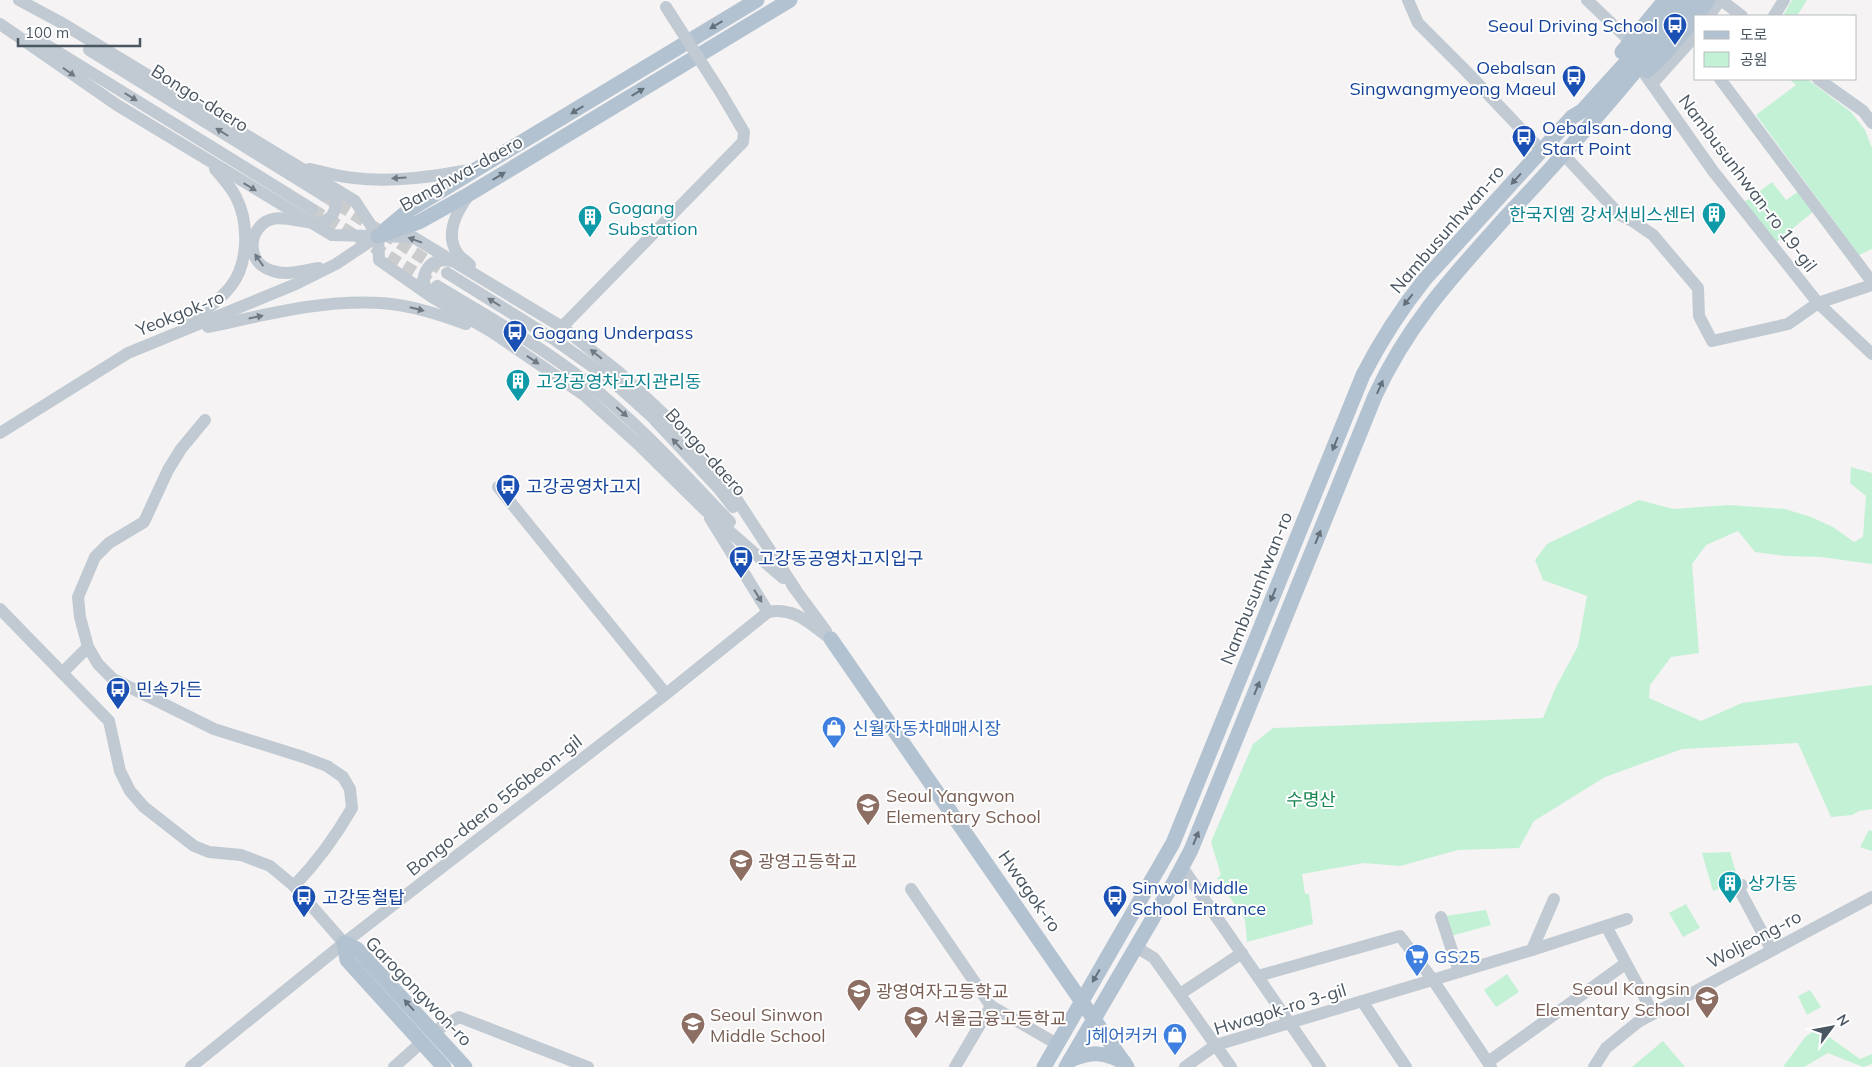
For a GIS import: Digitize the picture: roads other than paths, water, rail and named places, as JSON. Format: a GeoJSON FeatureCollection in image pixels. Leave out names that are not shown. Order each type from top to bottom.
{"type":"FeatureCollection","features":[{"type":"Feature","properties":{"kind":"main road","name":"Banghwa-daero"},"geometry":{"type":"LineString","coordinates":[[378,236],[409,210],[482,168],[757,0]]}},
{"type":"Feature","properties":{"kind":"main road","name":"Banghwa-daero"},"geometry":{"type":"LineString","coordinates":[[378,236],[419,222],[471,193],[790,0]]}},
{"type":"Feature","properties":{"kind":"main road","name":"Nambusunhwan-ro"},"geometry":{"type":"LineString","coordinates":[[1044,1067],[1173,843],[1363,375],[1382,339],[1404,306],[1426,279],[1572,116],[1577,106],[1666,0]]}},
{"type":"Feature","properties":{"kind":"main road","name":"Nambusunhwan-ro"},"geometry":{"type":"LineString","coordinates":[[1572,116],[1582,111],[1660,25],[1679,0]]}},
{"type":"Feature","properties":{"kind":"main road","name":"Nambusunhwan-ro"},"geometry":{"type":"LineString","coordinates":[[1065,1065],[1136,947],[1191,850],[1387,369],[1418,319],[1449,280],[1588,128],[1692,0]]}},
{"type":"Feature","properties":{"kind":"main road","name":"Nambusunhwan-ro"},"geometry":{"type":"LineString","coordinates":[[1697,15],[1708,0]]}},
{"type":"Feature","properties":{"kind":"main road","name":"Nambusunhwan-ro"},"geometry":{"type":"LineString","coordinates":[[1588,128],[1648,78],[1694,18]]}},
{"type":"Feature","properties":{"kind":"main road","name":"Hwagok-ro"},"geometry":{"type":"LineString","coordinates":[[832,639],[1126,1065]]}},
{"type":"Feature","properties":{"kind":"main road"},"geometry":{"type":"LineString","coordinates":[[1124,966],[1120,967],[1117,963],[1129,941],[1131,932],[1128,921]]}},
{"type":"Feature","properties":{"kind":"main road","name":"Garogongwon-ro"},"geometry":{"type":"LineString","coordinates":[[344,943],[357,949],[465,1067]]}},
{"type":"Feature","properties":{"kind":"main road","name":"Garogongwon-ro"},"geometry":{"type":"LineString","coordinates":[[344,943],[347,960],[444,1067]]}},
{"type":"Feature","properties":{"kind":"main road"},"geometry":{"type":"LineString","coordinates":[[1055,1046],[1062,1045],[1067,1050],[1065,1065]]}},
{"type":"Feature","properties":{"kind":"main road"},"geometry":{"type":"LineString","coordinates":[[1065,1065],[1084,1054],[1102,1053],[1126,1065]]}},
{"type":"Feature","properties":{"kind":"street","name":"Bongo-daero"},"geometry":{"type":"LineString","coordinates":[[9,0],[325,190]]}},
{"type":"Feature","properties":{"kind":"street"},"geometry":{"type":"LineString","coordinates":[[19,0],[60,22],[299,166],[325,190],[355,201],[378,236],[379,260],[434,292],[584,395],[638,444],[705,510],[796,590]]}},
{"type":"Feature","properties":{"kind":"street"},"geometry":{"type":"LineString","coordinates":[[1408,0],[1418,23],[1466,70],[1542,150]]}},
{"type":"Feature","properties":{"kind":"street"},"geometry":{"type":"LineString","coordinates":[[1587,0],[1631,42]]}},
{"type":"Feature","properties":{"kind":"street"},"geometry":{"type":"LineString","coordinates":[[1710,15],[1721,0],[1741,15]]}},
{"type":"Feature","properties":{"kind":"street"},"geometry":{"type":"LineString","coordinates":[[1775,15],[1784,0]]}},
{"type":"Feature","properties":{"kind":"street"},"geometry":{"type":"LineString","coordinates":[[562,327],[743,142],[744,132],[722,93],[664,4]]}},
{"type":"Feature","properties":{"kind":"street","name":"Bongo-daero"},"geometry":{"type":"LineString","coordinates":[[0,17],[312,209]]}},
{"type":"Feature","properties":{"kind":"street"},"geometry":{"type":"LineString","coordinates":[[0,24],[117,105],[332,235],[413,237],[562,327],[620,374],[670,419],[726,483],[796,590]]}},
{"type":"Feature","properties":{"kind":"street"},"geometry":{"type":"LineString","coordinates":[[1648,78],[1694,41]]}},
{"type":"Feature","properties":{"kind":"street","name":"Nambusunhwan-ro 19-gil"},"geometry":{"type":"LineString","coordinates":[[1648,78],[1713,171],[1818,303],[1872,354]]}},
{"type":"Feature","properties":{"kind":"street"},"geometry":{"type":"LineString","coordinates":[[1564,155],[1620,215],[1653,235],[1698,288],[1699,316],[1712,341],[1788,324],[1818,303],[1872,284],[1721,80]]}},
{"type":"Feature","properties":{"kind":"street"},"geometry":{"type":"LineString","coordinates":[[1819,80],[1863,111],[1872,123]]}},
{"type":"Feature","properties":{"kind":"street"},"geometry":{"type":"LineString","coordinates":[[174,334],[219,298],[232,285],[239,272],[244,254],[245,234],[242,214],[236,197],[207,160]]}},
{"type":"Feature","properties":{"kind":"street"},"geometry":{"type":"LineString","coordinates":[[299,166],[355,178],[379,179],[445,174],[482,168]]}},
{"type":"Feature","properties":{"kind":"street"},"geometry":{"type":"LineString","coordinates":[[325,190],[335,193],[337,201],[332,216],[318,223],[279,218],[270,219],[256,231],[253,239],[253,248],[255,257],[266,268],[280,272],[290,273],[336,264]]}},
{"type":"Feature","properties":{"kind":"street"},"geometry":{"type":"LineString","coordinates":[[471,193],[460,207],[453,224],[454,243],[457,252],[482,277]]}},
{"type":"Feature","properties":{"kind":"street","name":"Yeokgok-ro"},"geometry":{"type":"LineString","coordinates":[[0,433],[128,353],[250,304],[336,264],[378,236]]}},
{"type":"Feature","properties":{"kind":"street"},"geometry":{"type":"LineString","coordinates":[[434,292],[426,289],[423,281],[427,266],[434,261],[454,261]]}},
{"type":"Feature","properties":{"kind":"street","name":"Bongo-daero"},"geometry":{"type":"LineString","coordinates":[[447,273],[555,340],[610,380],[651,416],[719,489],[832,639]]}},
{"type":"Feature","properties":{"kind":"street","name":"Bongo-daero"},"geometry":{"type":"LineString","coordinates":[[434,292],[541,349],[584,380],[625,414],[796,590]]}},
{"type":"Feature","properties":{"kind":"street"},"geometry":{"type":"LineString","coordinates":[[174,334],[313,306],[350,303],[380,303],[410,307],[492,332]]}},
{"type":"Feature","properties":{"kind":"street"},"geometry":{"type":"LineString","coordinates":[[205,420],[181,449],[168,470],[144,522],[109,543],[95,558],[78,597],[80,616],[88,647],[98,664],[113,679],[214,729],[303,757],[327,766],[343,777],[350,789],[352,808],[322,853],[294,886]]}},
{"type":"Feature","properties":{"kind":"street"},"geometry":{"type":"LineString","coordinates":[[498,487],[666,694]]}},
{"type":"Feature","properties":{"kind":"street"},"geometry":{"type":"LineString","coordinates":[[705,510],[768,612],[777,610],[789,611],[832,639]]}},
{"type":"Feature","properties":{"kind":"street","name":"Garogongwon-ro"},"geometry":{"type":"LineString","coordinates":[[0,609],[109,720],[120,771],[130,791],[144,807],[194,846],[209,852],[241,855],[270,866],[294,886],[344,943]]}},
{"type":"Feature","properties":{"kind":"street","name":"Bongo-daero 556beon-gil"},"geometry":{"type":"LineString","coordinates":[[191,1067],[344,943],[666,694],[768,612]]}},
{"type":"Feature","properties":{"kind":"street"},"geometry":{"type":"LineString","coordinates":[[62,673],[88,647]]}},
{"type":"Feature","properties":{"kind":"street"},"geometry":{"type":"LineString","coordinates":[[1182,867],[1320,1067]]}},
{"type":"Feature","properties":{"kind":"street"},"geometry":{"type":"LineString","coordinates":[[1742,885],[1739,889],[1772,949]]}},
{"type":"Feature","properties":{"kind":"street"},"geometry":{"type":"LineString","coordinates":[[911,889],[991,1006],[1055,1046]]}},
{"type":"Feature","properties":{"kind":"street","name":"Woljeong-ro"},"geometry":{"type":"LineString","coordinates":[[1594,1067],[1606,1048],[1622,1034],[1653,1013],[1872,897]]}},
{"type":"Feature","properties":{"kind":"street"},"geometry":{"type":"LineString","coordinates":[[1532,950],[1554,899]]}},
{"type":"Feature","properties":{"kind":"street"},"geometry":{"type":"LineString","coordinates":[[1441,917],[1459,972]]}},
{"type":"Feature","properties":{"kind":"street","name":"Hwagok-ro 3-gil"},"geometry":{"type":"LineString","coordinates":[[1185,1067],[1216,1045],[1532,950],[1628,919]]}},
{"type":"Feature","properties":{"kind":"street"},"geometry":{"type":"LineString","coordinates":[[1606,926],[1653,1013]]}},
{"type":"Feature","properties":{"kind":"street"},"geometry":{"type":"LineString","coordinates":[[1258,976],[1400,936],[1489,1065],[1625,964]]}},
{"type":"Feature","properties":{"kind":"street"},"geometry":{"type":"LineString","coordinates":[[1136,947],[1154,958],[1231,1067]]}},
{"type":"Feature","properties":{"kind":"street"},"geometry":{"type":"LineString","coordinates":[[1180,994],[1242,953]]}},
{"type":"Feature","properties":{"kind":"street","name":"Hwagok-ro 3-gil"},"geometry":{"type":"LineString","coordinates":[[1362,1001],[1406,1067]]}},
{"type":"Feature","properties":{"kind":"street"},"geometry":{"type":"LineString","coordinates":[[955,1067],[991,1006]]}},
{"type":"Feature","properties":{"kind":"street"},"geometry":{"type":"LineString","coordinates":[[433,1032],[459,1017],[588,1067]]}},
{"type":"Feature","properties":{"kind":"street"},"geometry":{"type":"LineString","coordinates":[[394,1067],[422,1042]]}},
{"type":"Feature","properties":{"kind":"tunnel"},"geometry":{"type":"LineString","coordinates":[[323,195],[447,273]]}},
{"type":"Feature","properties":{"kind":"tunnel"},"geometry":{"type":"LineString","coordinates":[[312,209],[437,286]]}},
{"type":"Feature","properties":{"kind":"place","name":"Seoul Driving School"},"geometry":{"type":"Point","coordinates":[1675,46]}},
{"type":"Feature","properties":{"kind":"place","name":"Oebalsan Singwangmyeong Maeul"},"geometry":{"type":"Point","coordinates":[1574,98]}},
{"type":"Feature","properties":{"kind":"place","name":"Oebalsan-dong Start Point"},"geometry":{"type":"Point","coordinates":[1524,158]}},
{"type":"Feature","properties":{"kind":"place","name":"한국지엠 강서서비스센터"},"geometry":{"type":"Point","coordinates":[1714,235]}},
{"type":"Feature","properties":{"kind":"place","name":"Gogang Substation"},"geometry":{"type":"Point","coordinates":[590,238]}},
{"type":"Feature","properties":{"kind":"place","name":"Gogang Underpass"},"geometry":{"type":"Point","coordinates":[515,353]}},
{"type":"Feature","properties":{"kind":"place","name":"고강공영차고지관리동"},"geometry":{"type":"Point","coordinates":[518,402]}},
{"type":"Feature","properties":{"kind":"place","name":"고강공영차고지"},"geometry":{"type":"Point","coordinates":[508,507]}},
{"type":"Feature","properties":{"kind":"place","name":"고강동공영차고지입구"},"geometry":{"type":"Point","coordinates":[741,579]}},
{"type":"Feature","properties":{"kind":"place","name":"민속가든"},"geometry":{"type":"Point","coordinates":[118,710]}},
{"type":"Feature","properties":{"kind":"place","name":"신월자동차매매시장"},"geometry":{"type":"Point","coordinates":[834,749]}},
{"type":"Feature","properties":{"kind":"place","name":"Seoul Yangwon Elementary School"},"geometry":{"type":"Point","coordinates":[868,826]}},
{"type":"Feature","properties":{"kind":"place","name":"광영고등학교"},"geometry":{"type":"Point","coordinates":[741,882]}},
{"type":"Feature","properties":{"kind":"place","name":"상가동"},"geometry":{"type":"Point","coordinates":[1730,904]}},
{"type":"Feature","properties":{"kind":"place","name":"고강동철탑"},"geometry":{"type":"Point","coordinates":[304,918]}},
{"type":"Feature","properties":{"kind":"place","name":"Sinwol Middle School Entrance"},"geometry":{"type":"Point","coordinates":[1115,918]}},
{"type":"Feature","properties":{"kind":"place","name":"GS25"},"geometry":{"type":"Point","coordinates":[1417,977]}},
{"type":"Feature","properties":{"kind":"place","name":"광영여자고등학교"},"geometry":{"type":"Point","coordinates":[859,1012]}},
{"type":"Feature","properties":{"kind":"place","name":"Seoul Kangsin Elementary School"},"geometry":{"type":"Point","coordinates":[1707,1019]}},
{"type":"Feature","properties":{"kind":"place","name":"서울금융고등학교"},"geometry":{"type":"Point","coordinates":[916,1039]}},
{"type":"Feature","properties":{"kind":"place","name":"Seoul Sinwon Middle School"},"geometry":{"type":"Point","coordinates":[693,1045]}},
{"type":"Feature","properties":{"kind":"place","name":"J헤어커커"},"geometry":{"type":"Point","coordinates":[1175,1056]}},
{"type":"Feature","properties":{"kind":"park label","name":"수명산"},"geometry":{"type":"Point","coordinates":[1311,799]}}]}
